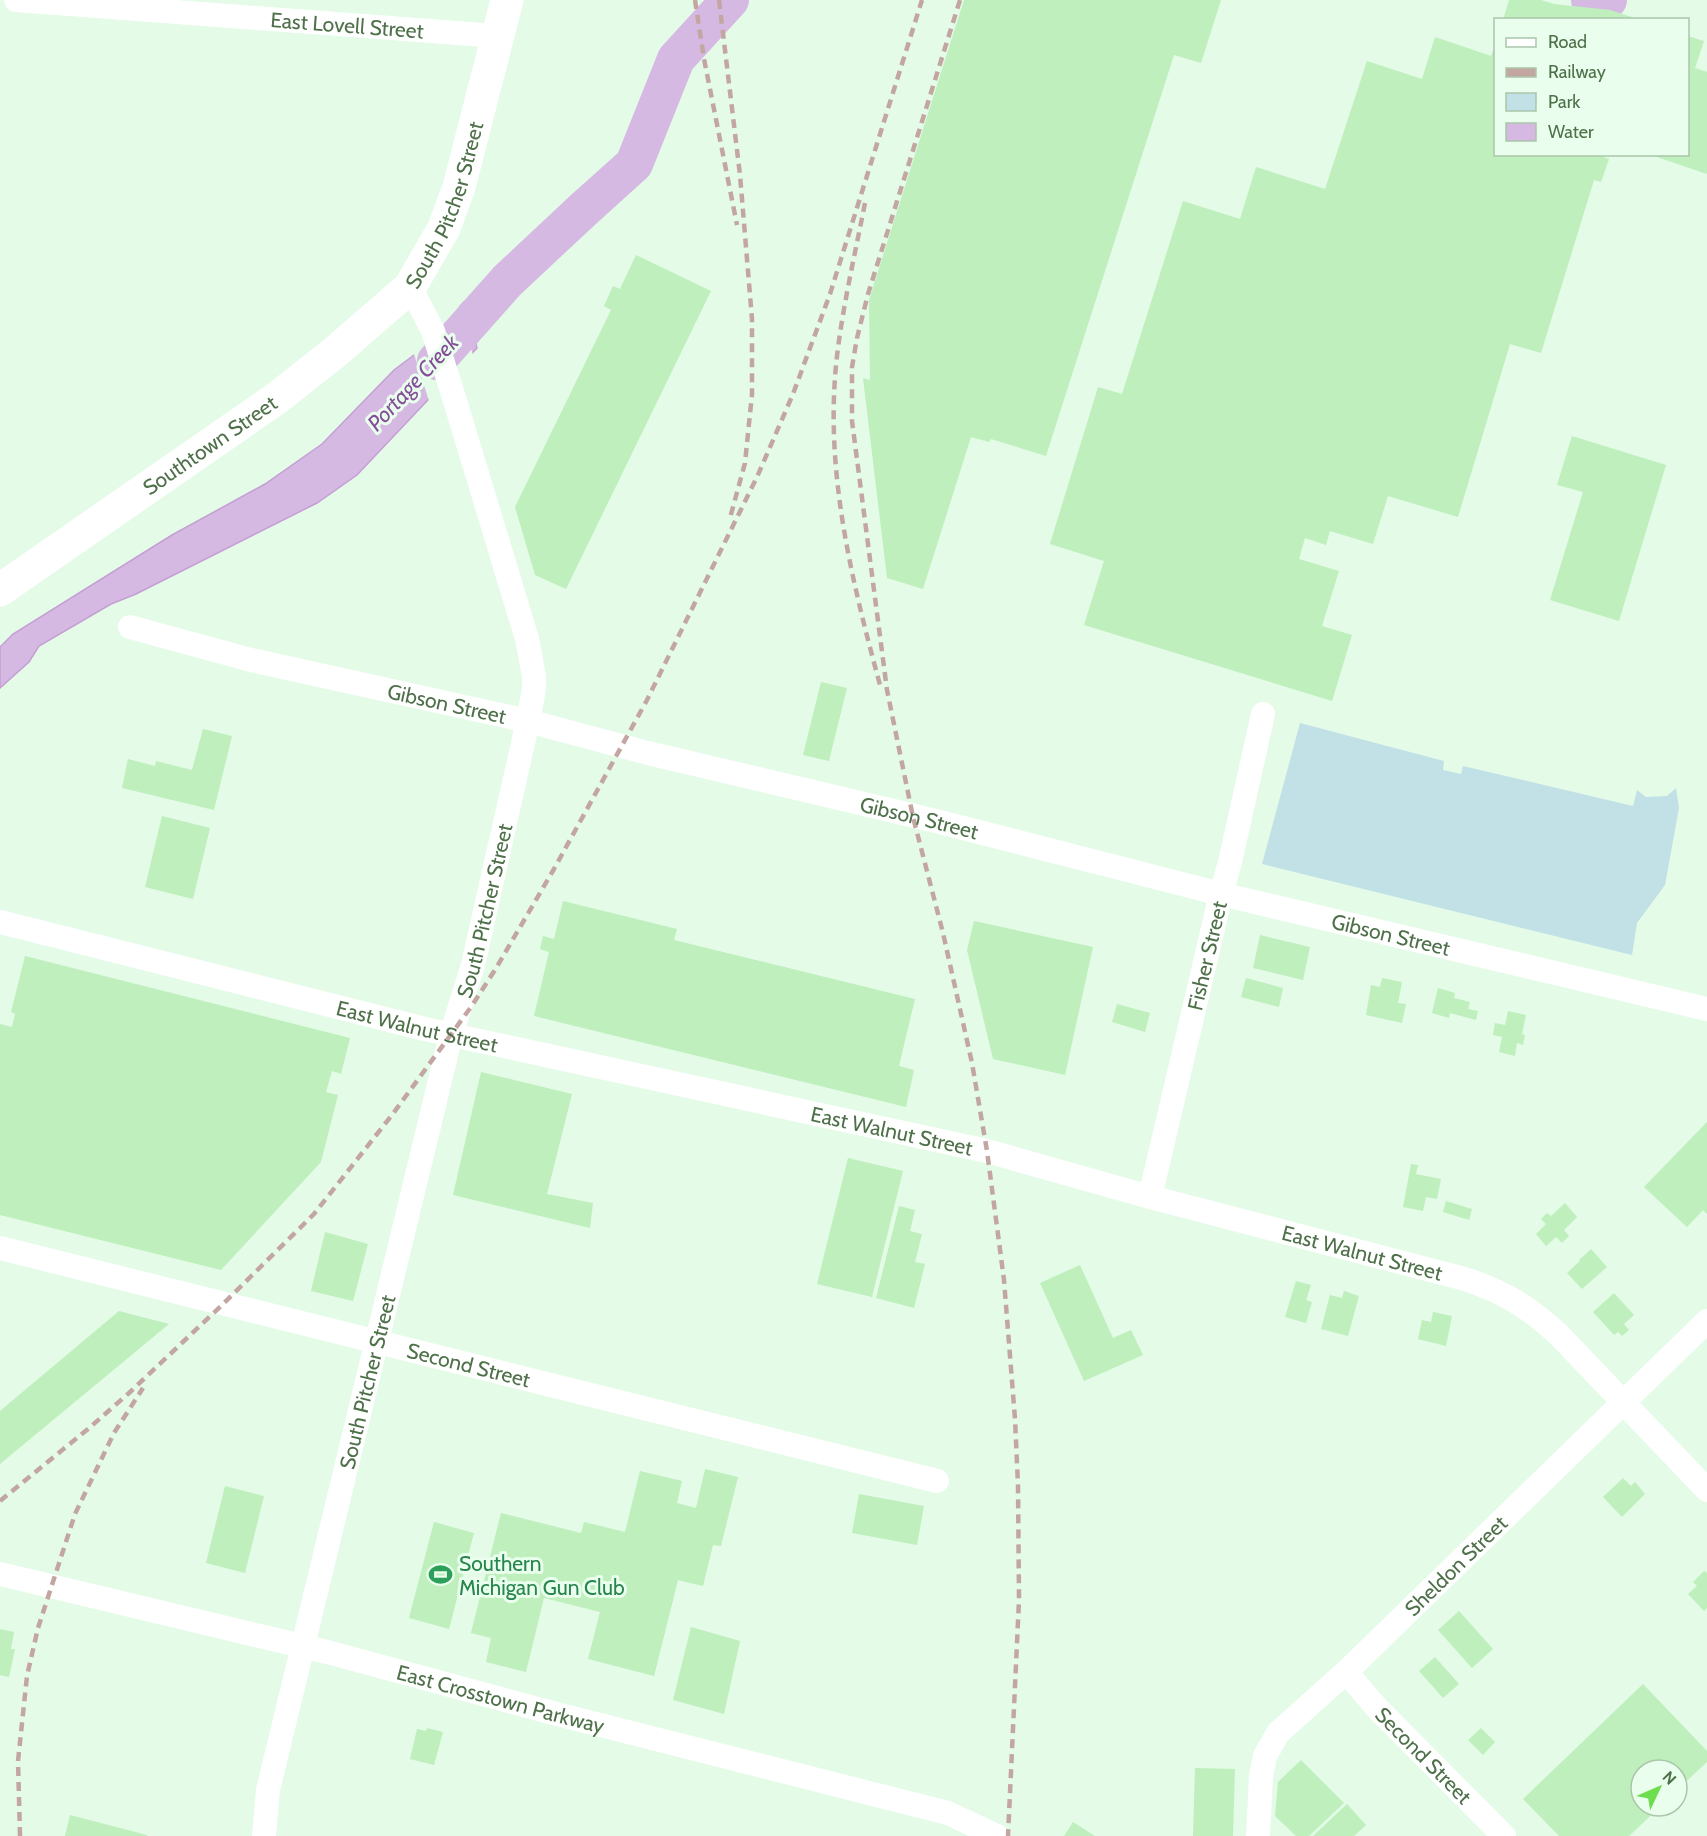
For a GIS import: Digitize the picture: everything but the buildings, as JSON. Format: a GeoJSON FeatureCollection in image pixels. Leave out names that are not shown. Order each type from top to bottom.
{"type":"FeatureCollection","features":[{"type":"Feature","properties":{"kind":"main road","name":"South Pitcher Street"},"geometry":{"type":"LineString","coordinates":[[410,287],[444,228],[459,187],[507,0]]}},
{"type":"Feature","properties":{"kind":"main road","name":"Southtown Street"},"geometry":{"type":"LineString","coordinates":[[0,590],[277,398],[334,353],[410,287]]}},
{"type":"Feature","properties":{"kind":"street","name":"East Lovell Street"},"geometry":{"type":"LineString","coordinates":[[16,0],[497,36]]}},
{"type":"Feature","properties":{"kind":"street","name":"South Pitcher Street"},"geometry":{"type":"LineString","coordinates":[[264,1836],[267,1793],[451,1035],[473,965],[534,689],[534,676],[527,639],[449,381],[433,331],[410,287]]}},
{"type":"Feature","properties":{"kind":"street","name":"Gibson Street"},"geometry":{"type":"LineString","coordinates":[[130,627],[251,660],[528,721],[648,753],[936,822],[1221,894],[1707,1009]]}},
{"type":"Feature","properties":{"kind":"street","name":"Fisher Street"},"geometry":{"type":"LineString","coordinates":[[1150,1197],[1263,714]]}},
{"type":"Feature","properties":{"kind":"street","name":"East Walnut Street"},"geometry":{"type":"LineString","coordinates":[[0,922],[451,1035],[986,1151],[1150,1197],[1465,1279],[1491,1288],[1536,1314],[1559,1335],[1707,1490]]}},
{"type":"Feature","properties":{"kind":"street","name":"Second Street"},"geometry":{"type":"LineString","coordinates":[[0,1248],[937,1481]]}},
{"type":"Feature","properties":{"kind":"street","name":"Sheldon Street"},"geometry":{"type":"LineString","coordinates":[[1258,1836],[1261,1776],[1265,1756],[1278,1733],[1346,1672],[1707,1322]]}},
{"type":"Feature","properties":{"kind":"street","name":"East Crosstown Parkway"},"geometry":{"type":"LineString","coordinates":[[0,1574],[302,1646],[565,1716],[948,1813],[997,1836]]}},
{"type":"Feature","properties":{"kind":"street","name":"Second Street"},"geometry":{"type":"LineString","coordinates":[[1346,1672],[1377,1708],[1504,1836]]}},
{"type":"Feature","properties":{"kind":"green space"},"geometry":{"type":"Polygon","coordinates":[[[1300,723],[1444,761],[1443,770],[1461,774],[1463,766],[1633,806],[1637,790],[1646,797],[1667,796],[1676,788],[1679,808],[1665,885],[1637,923],[1632,955],[1262,864],[1300,723]]]}},
{"type":"Feature","properties":{"kind":"water"},"geometry":{"type":"Polygon","coordinates":[[[464,302],[477,348],[357,475],[317,503],[136,594],[111,604],[39,646],[29,662],[0,688],[0,647],[13,634],[172,535],[265,484],[322,444],[394,370],[414,355],[464,302]]]}},
{"type":"Feature","properties":{"kind":"pier"},"geometry":{"type":"Polygon","coordinates":[[[458,305],[473,355],[429,401],[413,351],[458,305]]]}},
{"type":"Feature","properties":{"kind":"waterway","name":"Portage Creek"},"geometry":{"type":"LineString","coordinates":[[436,361],[507,281],[634,164],[676,59],[730,0]]}},
{"type":"Feature","properties":{"kind":"waterway","name":"Portage Creek"},"geometry":{"type":"LineString","coordinates":[[1590,0],[1601,5],[1608,0]]}},
{"type":"Feature","properties":{"kind":"railway"},"geometry":{"type":"LineString","coordinates":[[695,0],[704,59],[737,225]]}},
{"type":"Feature","properties":{"kind":"railway"},"geometry":{"type":"LineString","coordinates":[[719,0],[740,175],[752,319],[752,394],[745,463],[730,518]]}},
{"type":"Feature","properties":{"kind":"railway"},"geometry":{"type":"LineString","coordinates":[[0,1501],[129,1393],[314,1214],[392,1115],[471,1007],[495,970],[554,869],[647,700],[757,477],[793,394],[830,294],[922,0]]}},
{"type":"Feature","properties":{"kind":"railway"},"geometry":{"type":"LineString","coordinates":[[960,0],[868,294],[852,367],[852,421],[887,690],[913,817],[943,933],[972,1063],[987,1151],[1004,1280],[1015,1419],[1019,1600],[1008,1836]]}},
{"type":"Feature","properties":{"kind":"railway"},"geometry":{"type":"LineString","coordinates":[[865,203],[837,356],[834,440],[837,481],[850,563],[880,685]]}},
{"type":"Feature","properties":{"kind":"railway"},"geometry":{"type":"LineString","coordinates":[[20,1836],[18,1761],[27,1676],[38,1628],[75,1514],[114,1433],[143,1388]]}},
{"type":"Feature","properties":{"kind":"place","name":"Southern Michigan Gun Club"},"geometry":{"type":"Point","coordinates":[441,1575]}}]}
